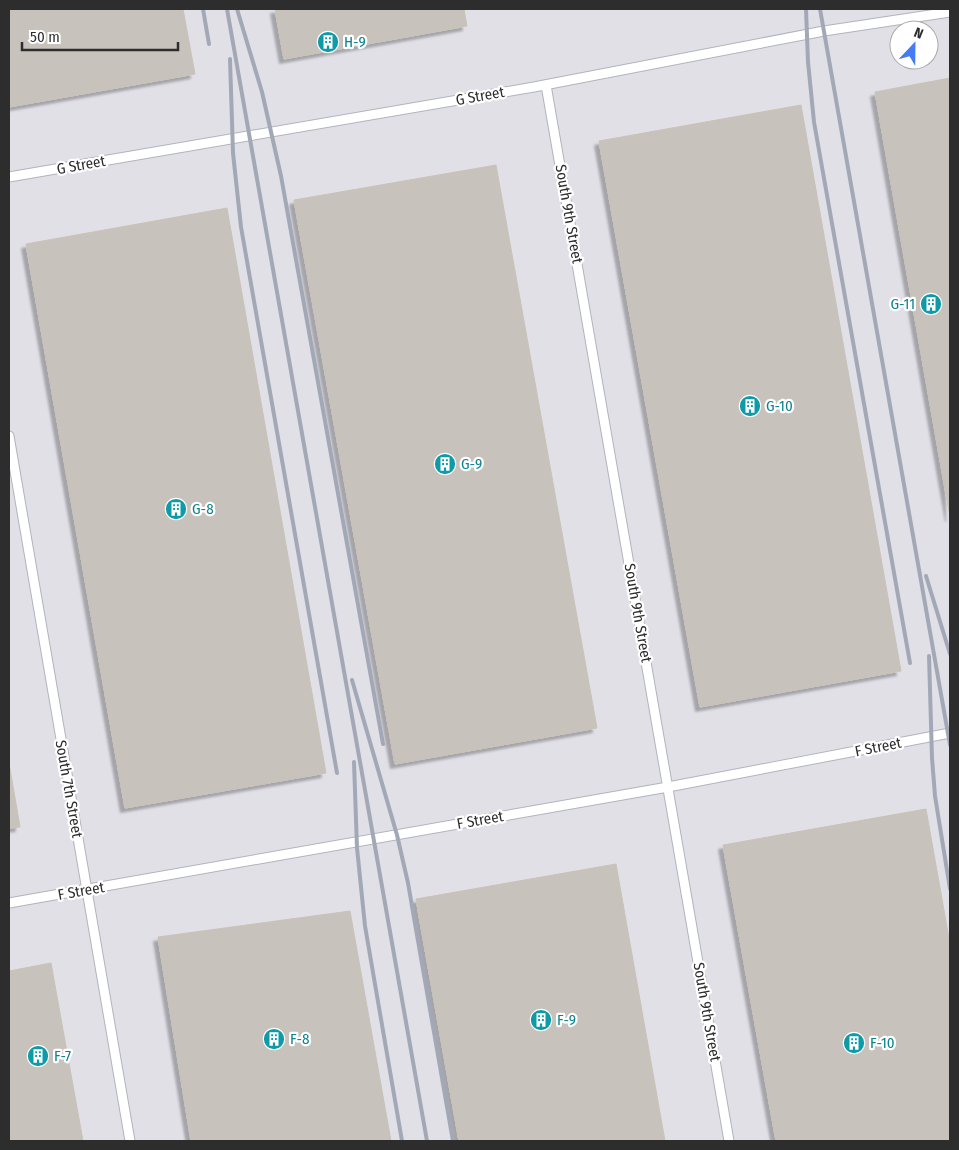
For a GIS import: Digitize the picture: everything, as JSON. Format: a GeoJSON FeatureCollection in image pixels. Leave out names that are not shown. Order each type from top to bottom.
{"type":"FeatureCollection","features":[{"type":"Feature","properties":{"kind":"lane","name":"G Street"},"geometry":{"type":"LineString","coordinates":[[9,177],[546,85],[807,34],[950,12]]}},
{"type":"Feature","properties":{"kind":"lane","name":"South 9th Street"},"geometry":{"type":"LineString","coordinates":[[546,85],[729,1141]]}},
{"type":"Feature","properties":{"kind":"lane","name":"South 7th Street"},"geometry":{"type":"LineString","coordinates":[[9,436],[130,1141]]}},
{"type":"Feature","properties":{"kind":"lane","name":"F Street"},"geometry":{"type":"LineString","coordinates":[[9,904],[668,787],[950,733]]}},
{"type":"Feature","properties":{"kind":"shaded area"},"geometry":{"type":"Polygon","coordinates":[[[9,9],[950,9],[950,1141],[9,1141],[9,9]]]}},
{"type":"Feature","properties":{"kind":"building"},"geometry":{"type":"Polygon","coordinates":[[[9,9],[183,9],[195,74],[9,107],[9,9]]]}},
{"type":"Feature","properties":{"kind":"building","name":"H-9"},"geometry":{"type":"Polygon","coordinates":[[[275,9],[464,9],[467,26],[284,59],[275,9]]]}},
{"type":"Feature","properties":{"kind":"building","name":"G-11"},"geometry":{"type":"Polygon","coordinates":[[[950,78],[950,517],[875,92],[950,78]]]}},
{"type":"Feature","properties":{"kind":"building","name":"G-10"},"geometry":{"type":"Polygon","coordinates":[[[801,105],[901,671],[700,707],[599,141],[801,105]]]}},
{"type":"Feature","properties":{"kind":"building","name":"G-9"},"geometry":{"type":"Polygon","coordinates":[[[496,165],[597,728],[395,764],[294,200],[496,165]]]}},
{"type":"Feature","properties":{"kind":"building","name":"G-8"},"geometry":{"type":"Polygon","coordinates":[[[227,208],[326,773],[125,808],[26,244],[227,208]]]}},
{"type":"Feature","properties":{"kind":"building"},"geometry":{"type":"Polygon","coordinates":[[[9,763],[20,827],[9,828],[9,763]]]}},
{"type":"Feature","properties":{"kind":"building","name":"F-10"},"geometry":{"type":"Polygon","coordinates":[[[926,809],[950,944],[950,1141],[776,1141],[723,845],[926,809]]]}},
{"type":"Feature","properties":{"kind":"building","name":"F-9"},"geometry":{"type":"Polygon","coordinates":[[[616,864],[665,1141],[459,1141],[416,899],[616,864]]]}},
{"type":"Feature","properties":{"kind":"building","name":"F-8"},"geometry":{"type":"Polygon","coordinates":[[[350,911],[391,1141],[191,1141],[158,937],[350,911]]]}},
{"type":"Feature","properties":{"kind":"building","name":"F-7"},"geometry":{"type":"Polygon","coordinates":[[[51,963],[83,1141],[9,1141],[9,971],[51,963]]]}},
{"type":"Feature","properties":{"kind":"railway"},"geometry":{"type":"LineString","coordinates":[[203,9],[209,44]]}},
{"type":"Feature","properties":{"kind":"railway"},"geometry":{"type":"LineString","coordinates":[[227,9],[427,1141]]}},
{"type":"Feature","properties":{"kind":"railway"},"geometry":{"type":"LineString","coordinates":[[237,9],[262,92],[281,176],[383,744]]}},
{"type":"Feature","properties":{"kind":"railway"},"geometry":{"type":"LineString","coordinates":[[806,9],[808,62],[814,122],[910,663]]}},
{"type":"Feature","properties":{"kind":"railway"},"geometry":{"type":"LineString","coordinates":[[820,9],[950,745]]}},
{"type":"Feature","properties":{"kind":"railway"},"geometry":{"type":"LineString","coordinates":[[230,59],[233,153],[241,227],[337,773]]}},
{"type":"Feature","properties":{"kind":"railway"},"geometry":{"type":"LineString","coordinates":[[926,576],[950,654]]}},
{"type":"Feature","properties":{"kind":"railway"},"geometry":{"type":"LineString","coordinates":[[929,656],[935,796],[950,889]]}},
{"type":"Feature","properties":{"kind":"railway"},"geometry":{"type":"LineString","coordinates":[[352,680],[397,835],[408,883],[453,1141]]}},
{"type":"Feature","properties":{"kind":"railway"},"geometry":{"type":"LineString","coordinates":[[354,762],[357,848],[365,926],[402,1141]]}},
{"type":"Feature","properties":{"kind":"place","name":"H-9"},"geometry":{"type":"Point","coordinates":[328,42]}},
{"type":"Feature","properties":{"kind":"place","name":"G-11"},"geometry":{"type":"Point","coordinates":[931,304]}},
{"type":"Feature","properties":{"kind":"place","name":"G-10"},"geometry":{"type":"Point","coordinates":[750,406]}},
{"type":"Feature","properties":{"kind":"place","name":"G-9"},"geometry":{"type":"Point","coordinates":[445,464]}},
{"type":"Feature","properties":{"kind":"place","name":"G-8"},"geometry":{"type":"Point","coordinates":[176,509]}},
{"type":"Feature","properties":{"kind":"place","name":"F-9"},"geometry":{"type":"Point","coordinates":[541,1020]}},
{"type":"Feature","properties":{"kind":"place","name":"F-8"},"geometry":{"type":"Point","coordinates":[274,1039]}},
{"type":"Feature","properties":{"kind":"place","name":"F-10"},"geometry":{"type":"Point","coordinates":[854,1043]}},
{"type":"Feature","properties":{"kind":"place","name":"F-7"},"geometry":{"type":"Point","coordinates":[38,1056]}}]}
